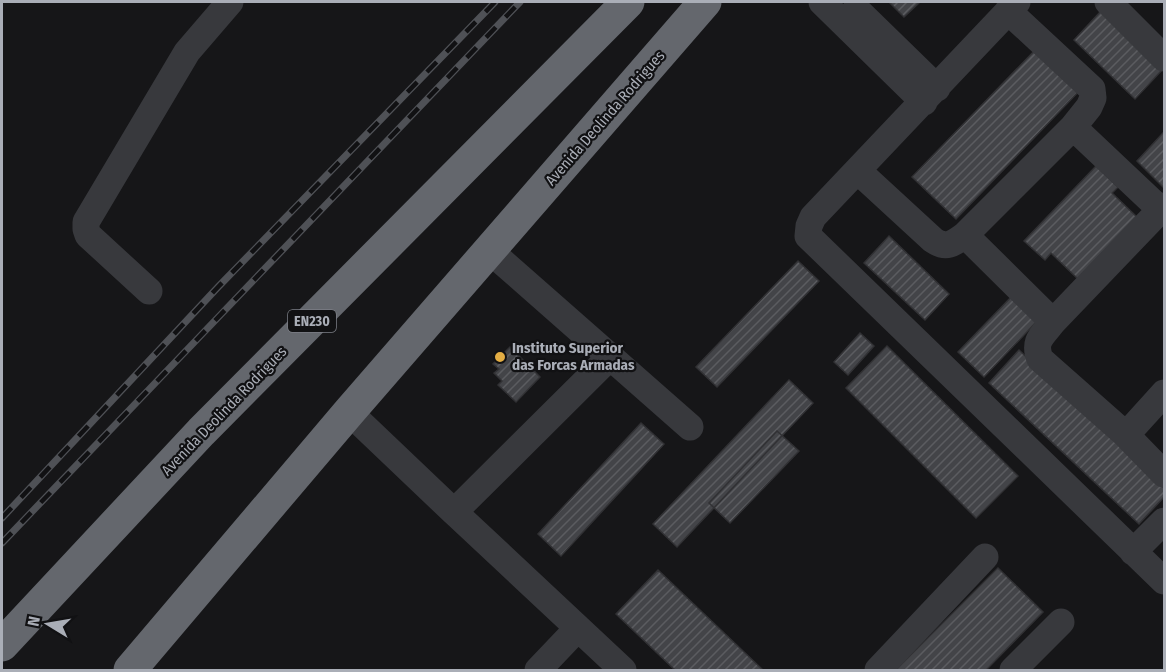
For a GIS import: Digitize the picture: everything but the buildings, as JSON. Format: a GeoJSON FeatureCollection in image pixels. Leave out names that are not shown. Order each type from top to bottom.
{"type":"FeatureCollection","features":[{"type":"Feature","properties":{"kind":"highway","name":"Avenida Deolinda Rodrigues"},"geometry":{"type":"LineString","coordinates":[[2,645],[201,432],[627,2]]}},
{"type":"Feature","properties":{"kind":"highway","name":"Avenida Deolinda Rodrigues"},"geometry":{"type":"LineString","coordinates":[[130,670],[349,412],[705,2]]}},
{"type":"Feature","properties":{"kind":"street"},"geometry":{"type":"LineString","coordinates":[[149,291],[88,235],[86,222],[188,52],[230,2]]}},
{"type":"Feature","properties":{"kind":"street"},"geometry":{"type":"LineString","coordinates":[[822,2],[930,95]]}},
{"type":"Feature","properties":{"kind":"street"},"geometry":{"type":"LineString","coordinates":[[849,2],[930,95]]}},
{"type":"Feature","properties":{"kind":"street"},"geometry":{"type":"LineString","coordinates":[[1108,2],[1164,58]]}},
{"type":"Feature","properties":{"kind":"street"},"geometry":{"type":"LineString","coordinates":[[858,171],[940,245],[951,245],[964,235],[1073,127],[1089,107],[1093,98],[1092,89],[1012,6],[813,217],[808,236],[1164,581]]}},
{"type":"Feature","properties":{"kind":"street"},"geometry":{"type":"LineString","coordinates":[[1073,127],[1163,208],[1053,322],[1037,342],[1037,351],[1040,359],[1126,435],[1164,474]]}},
{"type":"Feature","properties":{"kind":"street"},"geometry":{"type":"LineString","coordinates":[[964,235],[1053,322]]}},
{"type":"Feature","properties":{"kind":"street"},"geometry":{"type":"LineString","coordinates":[[490,251],[690,428]]}},
{"type":"Feature","properties":{"kind":"street"},"geometry":{"type":"LineString","coordinates":[[454,512],[611,356]]}},
{"type":"Feature","properties":{"kind":"street"},"geometry":{"type":"LineString","coordinates":[[1126,435],[1164,393]]}},
{"type":"Feature","properties":{"kind":"street"},"geometry":{"type":"LineString","coordinates":[[349,412],[623,670]]}},
{"type":"Feature","properties":{"kind":"street"},"geometry":{"type":"LineString","coordinates":[[1133,552],[1164,521]]}},
{"type":"Feature","properties":{"kind":"street"},"geometry":{"type":"LineString","coordinates":[[878,670],[985,557]]}},
{"type":"Feature","properties":{"kind":"street"},"geometry":{"type":"LineString","coordinates":[[1013,670],[1061,622]]}},
{"type":"Feature","properties":{"kind":"street"},"geometry":{"type":"LineString","coordinates":[[538,670],[578,628]]}},
{"type":"Feature","properties":{"kind":"railway"},"geometry":{"type":"LineString","coordinates":[[2,518],[219,286],[495,2]]}},
{"type":"Feature","properties":{"kind":"railway"},"geometry":{"type":"LineString","coordinates":[[2,543],[520,2]]}},
{"type":"Feature","properties":{"kind":"place","name":"Instituto Superior das Forcas Armadas"},"geometry":{"type":"Point","coordinates":[500,357]}}]}
